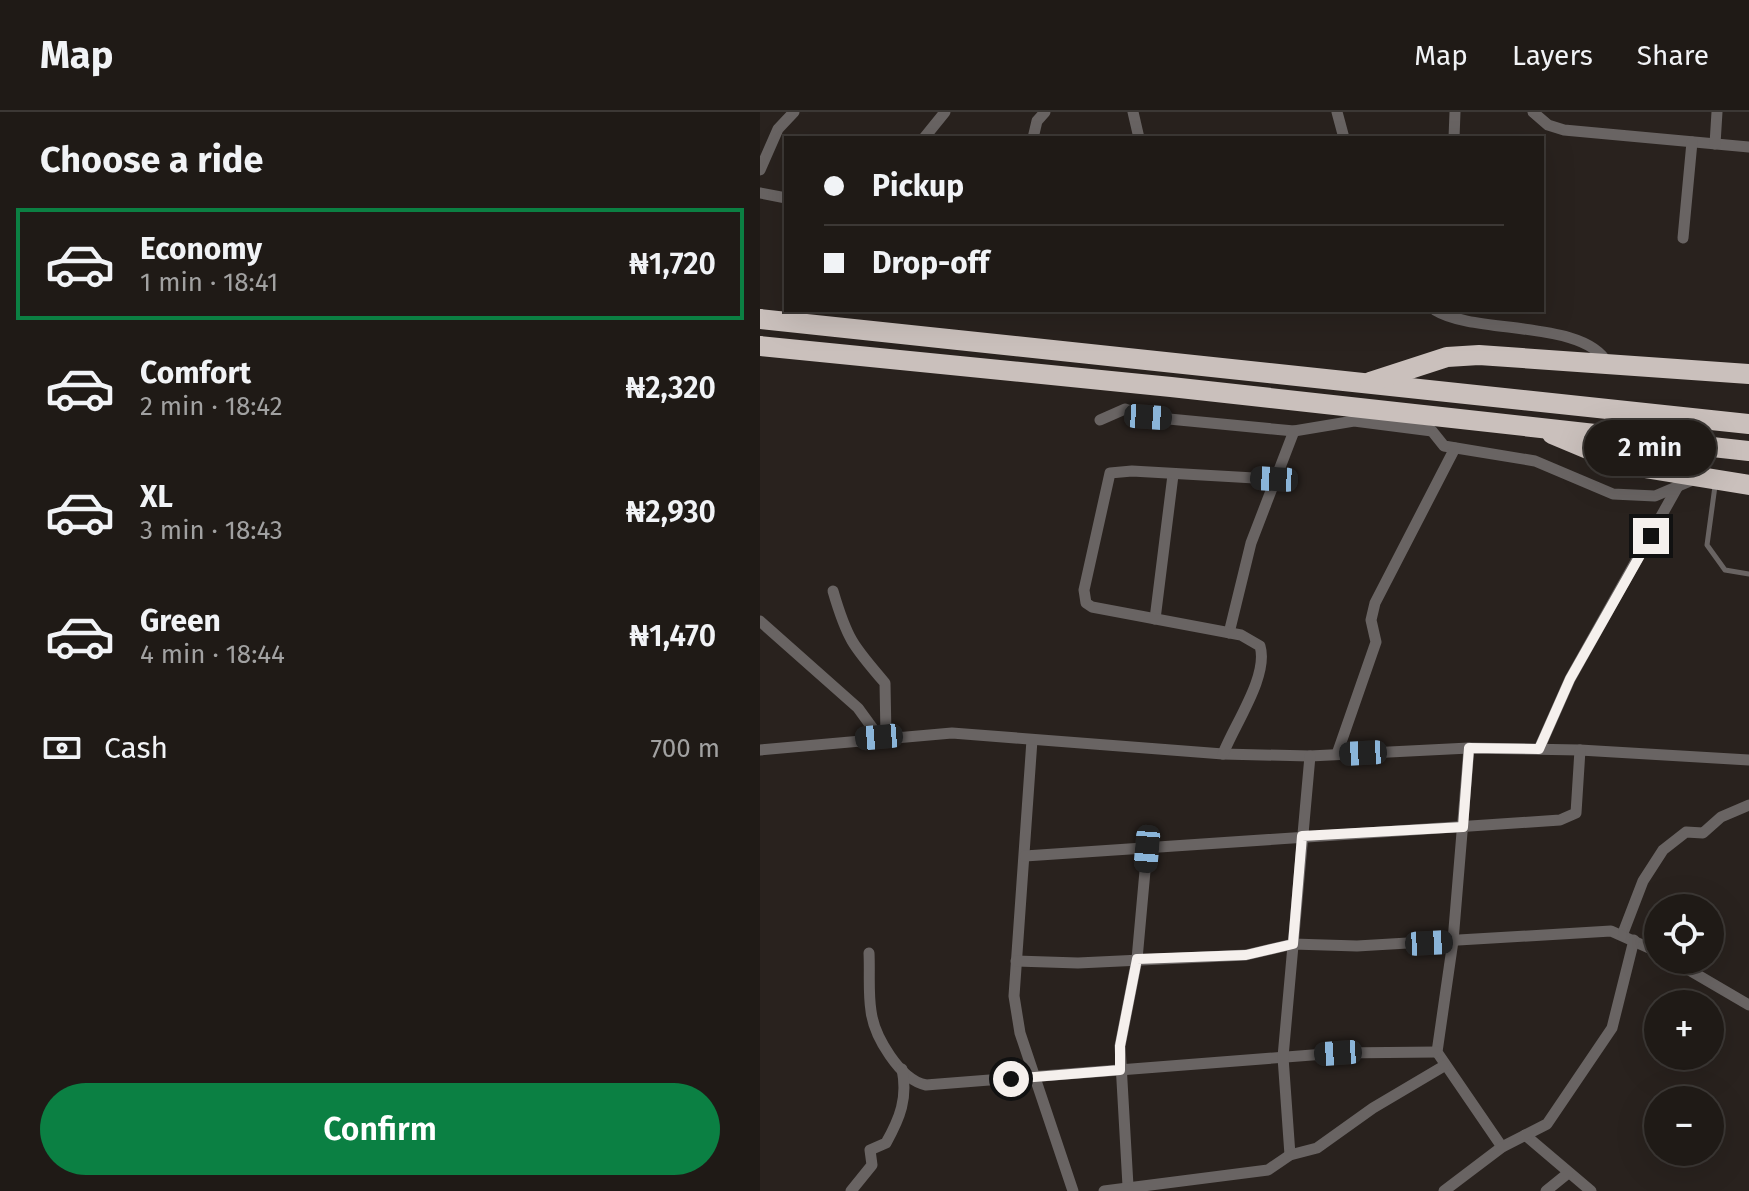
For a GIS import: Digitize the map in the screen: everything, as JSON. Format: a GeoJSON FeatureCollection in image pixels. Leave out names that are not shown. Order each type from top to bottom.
{"type":"FeatureCollection","features":[{"type":"Feature","properties":{"kind":"highway"},"geometry":{"type":"LineString","coordinates":[[760,319],[1749,424]]}},
{"type":"Feature","properties":{"kind":"highway"},"geometry":{"type":"LineString","coordinates":[[760,346],[1522,424],[1749,451]]}},
{"type":"Feature","properties":{"kind":"highway"},"geometry":{"type":"LineString","coordinates":[[1355,383],[1377,381],[1428,362],[1464,355],[1749,374]]}},
{"type":"Feature","properties":{"kind":"highway"},"geometry":{"type":"LineString","coordinates":[[1651,439],[1653,415]]}},
{"type":"Feature","properties":{"kind":"highway"},"geometry":{"type":"LineString","coordinates":[[1522,424],[1626,465],[1749,485]]}},
{"type":"Feature","properties":{"kind":"street"},"geometry":{"type":"LineString","coordinates":[[760,170],[778,129],[794,112]]}},
{"type":"Feature","properties":{"kind":"street"},"geometry":{"type":"LineString","coordinates":[[926,136],[945,112]]}},
{"type":"Feature","properties":{"kind":"street"},"geometry":{"type":"LineString","coordinates":[[1033,136],[1037,121],[1045,112]]}},
{"type":"Feature","properties":{"kind":"street"},"geometry":{"type":"LineString","coordinates":[[1133,112],[1139,136]]}},
{"type":"Feature","properties":{"kind":"street"},"geometry":{"type":"LineString","coordinates":[[1337,112],[1343,136]]}},
{"type":"Feature","properties":{"kind":"street"},"geometry":{"type":"LineString","coordinates":[[1454,136],[1455,112]]}},
{"type":"Feature","properties":{"kind":"street"},"geometry":{"type":"LineString","coordinates":[[1533,112],[1548,125],[1564,130],[1749,147]]}},
{"type":"Feature","properties":{"kind":"street"},"geometry":{"type":"LineString","coordinates":[[1715,144],[1717,112]]}},
{"type":"Feature","properties":{"kind":"street"},"geometry":{"type":"LineString","coordinates":[[1683,238],[1692,142]]}},
{"type":"Feature","properties":{"kind":"street"},"geometry":{"type":"LineString","coordinates":[[760,193],[784,198]]}},
{"type":"Feature","properties":{"kind":"street"},"geometry":{"type":"LineString","coordinates":[[1439,312],[1453,319],[1554,334],[1598,352],[1608,364]]}},
{"type":"Feature","properties":{"kind":"street"},"geometry":{"type":"LineString","coordinates":[[1100,420],[1125,409],[1148,417],[1294,431],[1354,421],[1432,431],[1444,446],[1535,461],[1613,494],[1655,496],[1707,478]]}},
{"type":"Feature","properties":{"kind":"street"},"geometry":{"type":"LineString","coordinates":[[1229,633],[1251,543],[1294,431]]}},
{"type":"Feature","properties":{"kind":"street"},"geometry":{"type":"LineString","coordinates":[[1337,754],[1376,642],[1371,620],[1375,603],[1455,448]]}},
{"type":"Feature","properties":{"kind":"street"},"geometry":{"type":"LineString","coordinates":[[1223,754],[1250,698],[1263,657],[1256,641],[1092,607],[1086,603],[1084,590],[1106,478],[1116,470],[1274,479]]}},
{"type":"Feature","properties":{"kind":"street"},"geometry":{"type":"LineString","coordinates":[[1155,619],[1173,475]]}},
{"type":"Feature","properties":{"kind":"street"},"geometry":{"type":"LineString","coordinates":[[1539,749],[1570,679],[1679,486]]}},
{"type":"Feature","properties":{"kind":"street"},"geometry":{"type":"LineString","coordinates":[[833,591],[848,637],[859,657],[885,683],[882,737]]}},
{"type":"Feature","properties":{"kind":"street"},"geometry":{"type":"LineString","coordinates":[[760,621],[858,708],[882,737]]}},
{"type":"Feature","properties":{"kind":"street"},"geometry":{"type":"LineString","coordinates":[[760,750],[952,733],[1223,754],[1310,756],[1469,748],[1580,750],[1749,760]]}},
{"type":"Feature","properties":{"kind":"street"},"geometry":{"type":"LineString","coordinates":[[1032,740],[1014,996],[1020,1033],[1073,1191]]}},
{"type":"Feature","properties":{"kind":"street"},"geometry":{"type":"LineString","coordinates":[[1469,748],[1453,941],[1437,1052],[1502,1147]]}},
{"type":"Feature","properties":{"kind":"street"},"geometry":{"type":"LineString","coordinates":[[1025,856],[1571,818],[1576,813],[1580,750]]}},
{"type":"Feature","properties":{"kind":"street"},"geometry":{"type":"LineString","coordinates":[[1290,1155],[1283,1057],[1310,756]]}},
{"type":"Feature","properties":{"kind":"street"},"geometry":{"type":"LineString","coordinates":[[1623,933],[1643,881],[1663,850],[1686,832],[1703,833],[1721,817],[1749,805]]}},
{"type":"Feature","properties":{"kind":"street"},"geometry":{"type":"LineString","coordinates":[[1128,1186],[1120,1046],[1137,959],[1147,849]]}},
{"type":"Feature","properties":{"kind":"street"},"geometry":{"type":"LineString","coordinates":[[1016,961],[1078,963],[1246,955],[1293,944],[1357,946],[1611,931],[1623,933],[1644,945]]}},
{"type":"Feature","properties":{"kind":"street"},"geometry":{"type":"LineString","coordinates":[[1444,1191],[1502,1147],[1547,1124],[1612,1028],[1634,940]]}},
{"type":"Feature","properties":{"kind":"street"},"geometry":{"type":"LineString","coordinates":[[869,953],[871,1010],[875,1026],[911,1080],[926,1085],[1283,1057],[1437,1052]]}},
{"type":"Feature","properties":{"kind":"street"},"geometry":{"type":"LineString","coordinates":[[1696,974],[1749,1005]]}},
{"type":"Feature","properties":{"kind":"street"},"geometry":{"type":"LineString","coordinates":[[1104,1191],[1268,1170],[1290,1155],[1317,1148],[1373,1108],[1444,1066]]}},
{"type":"Feature","properties":{"kind":"street"},"geometry":{"type":"LineString","coordinates":[[851,1191],[872,1165],[870,1150],[886,1143],[902,1111],[905,1094],[902,1069]]}},
{"type":"Feature","properties":{"kind":"street"},"geometry":{"type":"LineString","coordinates":[[1525,1135],[1567,1174],[1591,1191]]}},
{"type":"Feature","properties":{"kind":"street"},"geometry":{"type":"LineString","coordinates":[[1546,1191],[1567,1174]]}},
{"type":"Feature","properties":{"kind":"lane"},"geometry":{"type":"LineString","coordinates":[[1707,478],[1707,545],[1714,559],[1725,570],[1749,574]]}},
{"type":"Feature","properties":{"kind":"route"},"geometry":{"type":"LineString","coordinates":[[1011,1079],[1120,1070],[1120,1046],[1137,959],[1246,955],[1293,944],[1302,836],[1463,827],[1469,748],[1539,749],[1570,679],[1651,536]]}}]}
